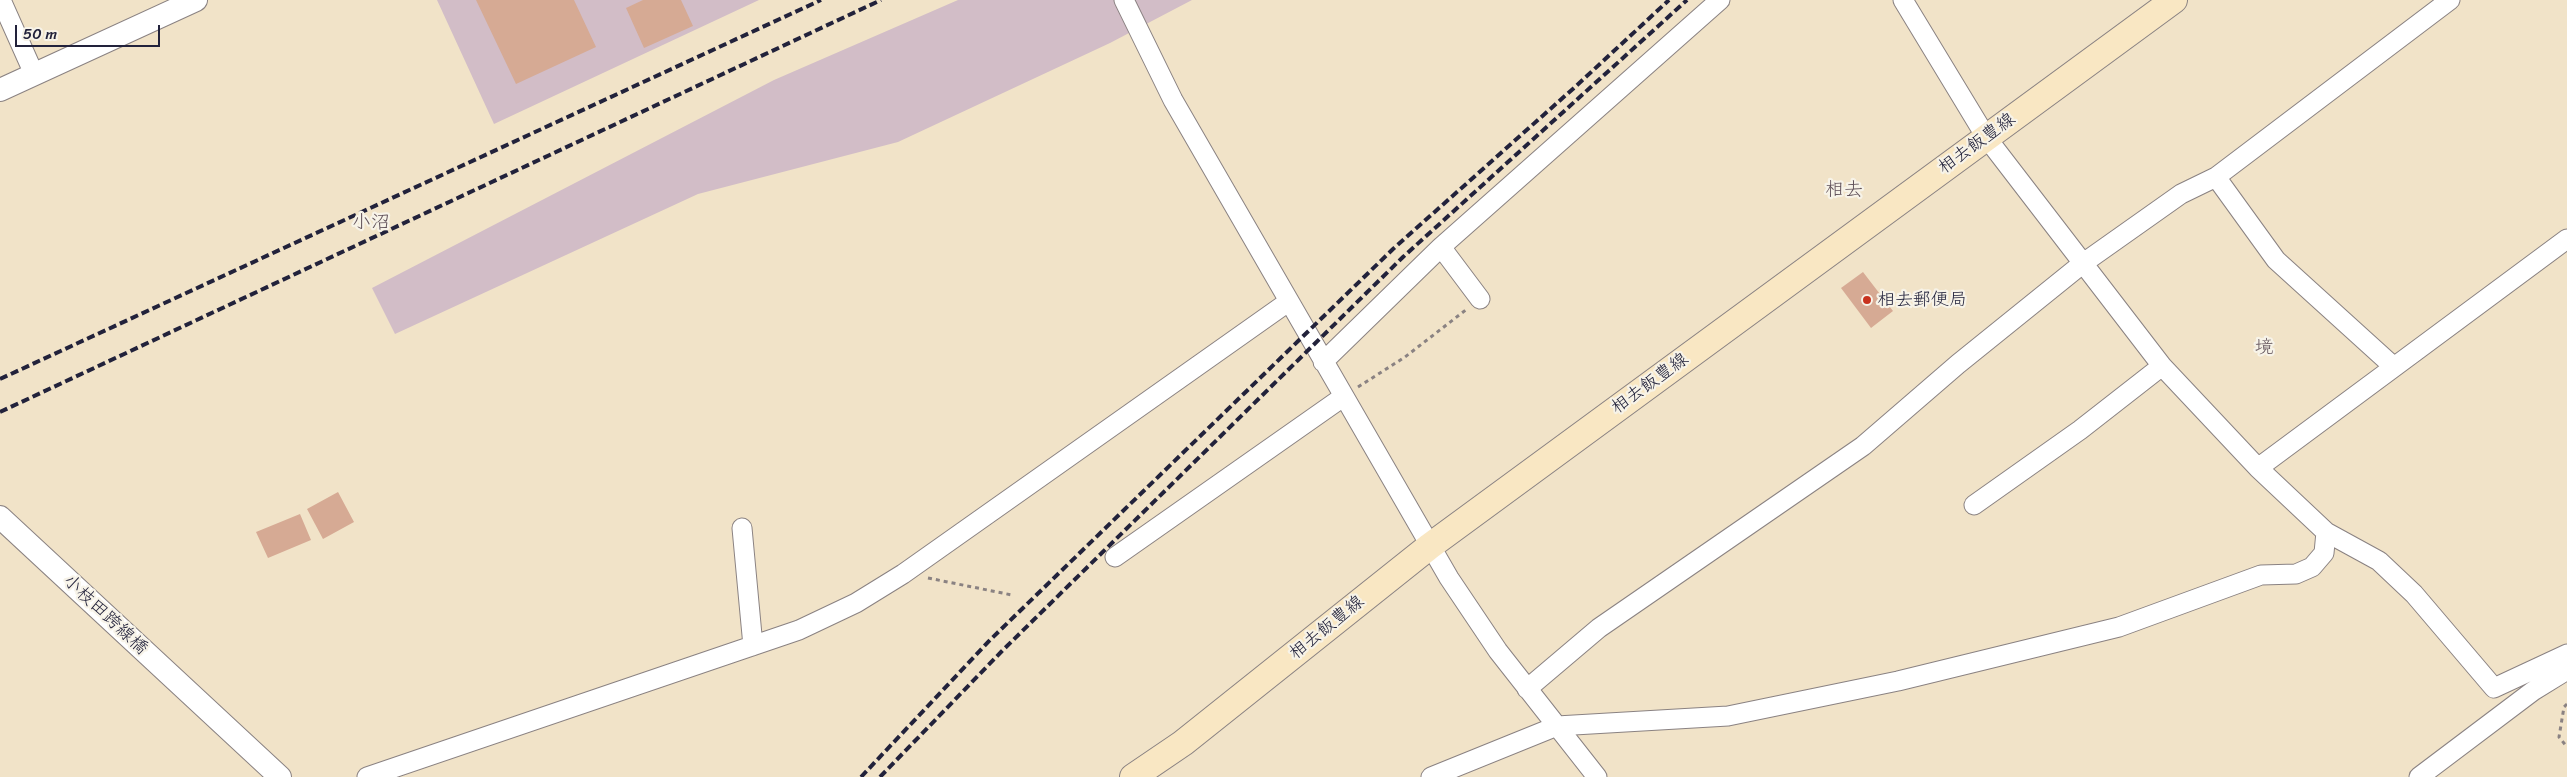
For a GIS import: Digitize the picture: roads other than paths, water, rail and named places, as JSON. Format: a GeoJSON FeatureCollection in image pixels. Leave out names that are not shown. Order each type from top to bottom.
{"type":"FeatureCollection","features":[{"type":"Feature","properties":{"kind":"main road","name":"相去飯豊線"},"geometry":{"type":"LineString","coordinates":[[1133,777],[1183,743],[1430,546],[2174,0]]}},
{"type":"Feature","properties":{"kind":"street"},"geometry":{"type":"LineString","coordinates":[[2,0],[34,74]]}},
{"type":"Feature","properties":{"kind":"street"},"geometry":{"type":"LineString","coordinates":[[0,90],[196,0]]}},
{"type":"Feature","properties":{"kind":"street"},"geometry":{"type":"LineString","coordinates":[[1323,362],[1441,247],[1720,0]]}},
{"type":"Feature","properties":{"kind":"street"},"geometry":{"type":"LineString","coordinates":[[1904,0],[1986,137],[2004,157],[2082,264],[2162,366],[2258,468],[2326,532],[2379,561],[2414,594],[2494,688],[2567,654]]}},
{"type":"Feature","properties":{"kind":"street"},"geometry":{"type":"LineString","coordinates":[[1527,689],[1599,628],[1862,446],[1958,364],[2082,264],[2181,194],[2216,176],[2450,0]]}},
{"type":"Feature","properties":{"kind":"street"},"geometry":{"type":"LineString","coordinates":[[1126,6],[1173,100],[1430,546],[1498,650],[1597,777]]}},
{"type":"Feature","properties":{"kind":"street"},"geometry":{"type":"LineString","coordinates":[[2216,176],[2276,260],[2394,367]]}},
{"type":"Feature","properties":{"kind":"street"},"geometry":{"type":"LineString","coordinates":[[2258,468],[2567,239]]}},
{"type":"Feature","properties":{"kind":"street"},"geometry":{"type":"LineString","coordinates":[[1441,247],[1480,299]]}},
{"type":"Feature","properties":{"kind":"street"},"geometry":{"type":"LineString","coordinates":[[367,777],[753,646],[807,626],[856,602],[903,574],[1288,302]]}},
{"type":"Feature","properties":{"kind":"street"},"geometry":{"type":"LineString","coordinates":[[1974,505],[2080,430],[2162,366]]}},
{"type":"Feature","properties":{"kind":"street"},"geometry":{"type":"LineString","coordinates":[[1115,556],[1343,397]]}},
{"type":"Feature","properties":{"kind":"street","name":"小枝田跨線橋"},"geometry":{"type":"LineString","coordinates":[[0,517],[280,777]]}},
{"type":"Feature","properties":{"kind":"street"},"geometry":{"type":"LineString","coordinates":[[742,528],[753,646]]}},
{"type":"Feature","properties":{"kind":"street"},"geometry":{"type":"LineString","coordinates":[[1431,777],[1557,726],[1728,716],[1898,681],[2119,627],[2261,575],[2296,574],[2312,567],[2324,553],[2326,532]]}},
{"type":"Feature","properties":{"kind":"street"},"geometry":{"type":"LineString","coordinates":[[2419,777],[2533,691],[2567,670]]}},
{"type":"Feature","properties":{"kind":"railway"},"geometry":{"type":"LineString","coordinates":[[0,379],[821,0]]}},
{"type":"Feature","properties":{"kind":"railway"},"geometry":{"type":"LineString","coordinates":[[0,412],[881,0]]}},
{"type":"Feature","properties":{"kind":"railway"},"geometry":{"type":"LineString","coordinates":[[861,777],[990,640],[1393,249],[1575,87],[1669,0]]}},
{"type":"Feature","properties":{"kind":"railway"},"geometry":{"type":"LineString","coordinates":[[880,777],[1002,651],[1403,257],[1687,0]]}},
{"type":"Feature","properties":{"kind":"place","name":"相去郵便局"},"geometry":{"type":"Point","coordinates":[1867,300]}},
{"type":"Feature","properties":{"kind":"district","name":"相去"},"geometry":{"type":"Point","coordinates":[1844,190]}},
{"type":"Feature","properties":{"kind":"district","name":"小沼"},"geometry":{"type":"Point","coordinates":[371,223]}},
{"type":"Feature","properties":{"kind":"district","name":"境"},"geometry":{"type":"Point","coordinates":[2264,348]}}]}
